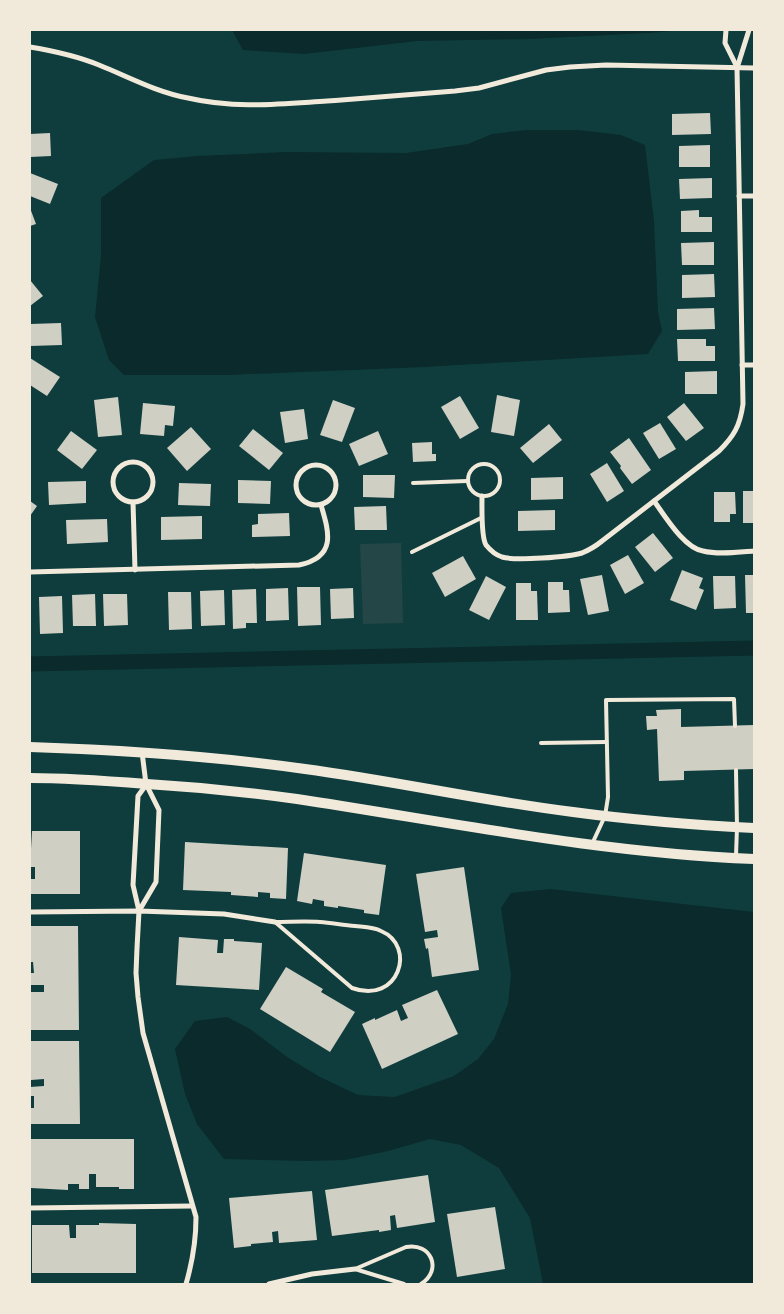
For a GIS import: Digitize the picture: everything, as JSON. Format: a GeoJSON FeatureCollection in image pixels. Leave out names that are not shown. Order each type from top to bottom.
{"type":"FeatureCollection","features":[{"type":"Feature","properties":{"kind":"main road"},"geometry":{"type":"LineString","coordinates":[[30,747],[203,757],[305,769],[605,816],[754,828]]}},
{"type":"Feature","properties":{"kind":"main road"},"geometry":{"type":"LineString","coordinates":[[30,778],[62,778],[199,787],[297,799],[592,845],[658,853],[754,859]]}},
{"type":"Feature","properties":{"kind":"street"},"geometry":{"type":"LineString","coordinates":[[726,30],[725,43],[737,68]]}},
{"type":"Feature","properties":{"kind":"street"},"geometry":{"type":"LineString","coordinates":[[482,496],[481,518],[486,544],[493,552],[503,557],[514,558],[571,556],[593,547],[719,451],[734,435],[742,415],[743,404],[737,68],[749,30]]}},
{"type":"Feature","properties":{"kind":"street"},"geometry":{"type":"LineString","coordinates":[[30,47],[76,57],[142,84],[188,99],[260,106],[479,88],[546,70],[570,67],[606,65],[754,68]]}},
{"type":"Feature","properties":{"kind":"street"},"geometry":{"type":"LineString","coordinates":[[739,196],[754,196]]}},
{"type":"Feature","properties":{"kind":"street"},"geometry":{"type":"LineString","coordinates":[[742,365],[754,365]]}},
{"type":"Feature","properties":{"kind":"street"},"geometry":{"type":"LineString","coordinates":[[133,462],[145,465],[152,475],[153,481],[152,487],[145,498],[134,502],[122,498],[114,488],[113,482],[116,470],[126,463],[133,462]]}},
{"type":"Feature","properties":{"kind":"street"},"geometry":{"type":"LineString","coordinates":[[318,465],[329,470],[336,481],[336,487],[331,498],[321,504],[308,504],[299,496],[296,490],[296,484],[301,472],[305,468],[318,465]]}},
{"type":"Feature","properties":{"kind":"street"},"geometry":{"type":"LineString","coordinates":[[654,501],[691,547],[711,552],[754,551]]}},
{"type":"Feature","properties":{"kind":"street"},"geometry":{"type":"LineString","coordinates":[[134,502],[135,570]]}},
{"type":"Feature","properties":{"kind":"street"},"geometry":{"type":"LineString","coordinates":[[30,572],[299,565],[309,563],[324,550],[328,540],[328,530],[321,504]]}},
{"type":"Feature","properties":{"kind":"street"},"geometry":{"type":"LineString","coordinates":[[139,911],[156,882],[160,810],[146,784],[142,752]]}},
{"type":"Feature","properties":{"kind":"street"},"geometry":{"type":"LineString","coordinates":[[146,784],[138,796],[133,885],[139,911],[136,973],[143,1033],[196,1217],[193,1260],[186,1284]]}},
{"type":"Feature","properties":{"kind":"street"},"geometry":{"type":"LineString","coordinates":[[30,912],[139,911],[224,914],[275,922]]}},
{"type":"Feature","properties":{"kind":"street"},"geometry":{"type":"LineString","coordinates":[[30,1208],[192,1206]]}},
{"type":"Feature","properties":{"kind":"street"},"geometry":{"type":"LineString","coordinates":[[269,1284],[312,1274],[355,1269]]}},
{"type":"Feature","properties":{"kind":"lane"},"geometry":{"type":"LineString","coordinates":[[480,464],[491,465],[496,468],[500,484],[493,494],[482,496],[476,495],[468,486],[468,475],[470,470],[480,464]]}},
{"type":"Feature","properties":{"kind":"lane"},"geometry":{"type":"LineString","coordinates":[[414,482],[467,481]]}},
{"type":"Feature","properties":{"kind":"lane"},"geometry":{"type":"LineString","coordinates":[[412,552],[481,518]]}},
{"type":"Feature","properties":{"kind":"lane"},"geometry":{"type":"LineString","coordinates":[[592,845],[605,816],[608,797],[606,700],[734,699],[735,726]]}},
{"type":"Feature","properties":{"kind":"lane"},"geometry":{"type":"LineString","coordinates":[[541,743],[606,742]]}},
{"type":"Feature","properties":{"kind":"lane"},"geometry":{"type":"LineString","coordinates":[[736,770],[736,858]]}},
{"type":"Feature","properties":{"kind":"lane"},"geometry":{"type":"LineString","coordinates":[[275,922],[321,922],[381,931],[390,936],[400,954],[397,974],[391,983],[372,992],[352,988],[275,922]]}},
{"type":"Feature","properties":{"kind":"lane"},"geometry":{"type":"LineString","coordinates":[[355,1269],[406,1247],[419,1247],[425,1250],[432,1261],[431,1274],[421,1284]]}},
{"type":"Feature","properties":{"kind":"lane"},"geometry":{"type":"LineString","coordinates":[[355,1269],[404,1284]]}},
{"type":"Feature","properties":{"kind":"shaded area"},"geometry":{"type":"Polygon","coordinates":[[[232,30],[685,30],[530,39],[417,41],[304,54],[243,50],[232,30]]]}},
{"type":"Feature","properties":{"kind":"shaded area"},"geometry":{"type":"Polygon","coordinates":[[[526,130],[578,130],[621,135],[645,145],[654,221],[658,312],[662,331],[648,354],[424,367],[228,375],[124,375],[109,360],[95,317],[101,255],[101,198],[154,160],[287,152],[406,153],[468,144],[492,134],[526,130]]]}},
{"type":"Feature","properties":{"kind":"shaded area"},"geometry":{"type":"Polygon","coordinates":[[[401,543],[403,623],[363,624],[360,544],[401,543]]]}},
{"type":"Feature","properties":{"kind":"shaded area"},"geometry":{"type":"Polygon","coordinates":[[[550,889],[754,912],[754,1284],[543,1284],[530,1218],[499,1168],[461,1145],[430,1139],[388,1151],[345,1160],[224,1159],[197,1124],[185,1094],[175,1049],[195,1021],[227,1017],[250,1029],[287,1057],[320,1077],[358,1095],[395,1097],[454,1076],[478,1059],[494,1039],[508,1004],[511,975],[501,908],[511,893],[550,889]]]}},
{"type":"Feature","properties":{"kind":"building"},"geometry":{"type":"Polygon","coordinates":[[[710,113],[711,134],[672,135],[672,114],[710,113]]]}},
{"type":"Feature","properties":{"kind":"building"},"geometry":{"type":"Polygon","coordinates":[[[50,133],[51,156],[30,157],[30,134],[50,133]]]}},
{"type":"Feature","properties":{"kind":"building"},"geometry":{"type":"Polygon","coordinates":[[[710,145],[710,167],[679,167],[679,146],[710,145]]]}},
{"type":"Feature","properties":{"kind":"building"},"geometry":{"type":"Polygon","coordinates":[[[30,173],[58,184],[50,204],[30,196],[30,173]]]}},
{"type":"Feature","properties":{"kind":"building"},"geometry":{"type":"Polygon","coordinates":[[[712,178],[712,198],[680,199],[679,179],[712,178]]]}},
{"type":"Feature","properties":{"kind":"building"},"geometry":{"type":"Polygon","coordinates":[[[30,208],[36,224],[30,226],[30,208]]]}},
{"type":"Feature","properties":{"kind":"building"},"geometry":{"type":"Polygon","coordinates":[[[699,210],[699,217],[712,217],[712,232],[681,232],[681,211],[699,210]]]}},
{"type":"Feature","properties":{"kind":"building"},"geometry":{"type":"Polygon","coordinates":[[[714,242],[714,265],[682,265],[681,243],[714,242]]]}},
{"type":"Feature","properties":{"kind":"building"},"geometry":{"type":"Polygon","coordinates":[[[714,274],[715,297],[682,298],[682,275],[714,274]]]}},
{"type":"Feature","properties":{"kind":"building"},"geometry":{"type":"Polygon","coordinates":[[[30,280],[43,296],[30,306],[30,280]]]}},
{"type":"Feature","properties":{"kind":"building"},"geometry":{"type":"Polygon","coordinates":[[[714,308],[715,329],[677,330],[677,309],[714,308]]]}},
{"type":"Feature","properties":{"kind":"building"},"geometry":{"type":"Polygon","coordinates":[[[61,323],[62,345],[30,346],[30,324],[61,323]]]}},
{"type":"Feature","properties":{"kind":"building"},"geometry":{"type":"Polygon","coordinates":[[[677,339],[706,339],[706,346],[715,346],[715,361],[678,361],[677,339]]]}},
{"type":"Feature","properties":{"kind":"building"},"geometry":{"type":"Polygon","coordinates":[[[30,358],[60,377],[47,396],[30,385],[30,358]]]}},
{"type":"Feature","properties":{"kind":"building"},"geometry":{"type":"Polygon","coordinates":[[[717,371],[717,394],[685,394],[685,372],[717,371]]]}},
{"type":"Feature","properties":{"kind":"building"},"geometry":{"type":"Polygon","coordinates":[[[497,395],[520,400],[514,436],[491,432],[497,395]]]}},
{"type":"Feature","properties":{"kind":"building"},"geometry":{"type":"Polygon","coordinates":[[[460,396],[479,428],[460,439],[441,407],[460,396]]]}},
{"type":"Feature","properties":{"kind":"building"},"geometry":{"type":"Polygon","coordinates":[[[118,397],[122,435],[98,437],[94,400],[118,397]]]}},
{"type":"Feature","properties":{"kind":"building"},"geometry":{"type":"Polygon","coordinates":[[[333,400],[355,408],[342,442],[320,435],[333,400]]]}},
{"type":"Feature","properties":{"kind":"building"},"geometry":{"type":"Polygon","coordinates":[[[143,403],[175,406],[173,426],[165,425],[164,436],[140,434],[143,403]]]}},
{"type":"Feature","properties":{"kind":"building"},"geometry":{"type":"Polygon","coordinates":[[[684,403],[704,428],[686,441],[667,417],[684,403]]]}},
{"type":"Feature","properties":{"kind":"building"},"geometry":{"type":"Polygon","coordinates":[[[304,409],[308,439],[285,443],[280,412],[304,409]]]}},
{"type":"Feature","properties":{"kind":"building"},"geometry":{"type":"Polygon","coordinates":[[[660,423],[676,449],[659,459],[643,433],[660,423]]]}},
{"type":"Feature","properties":{"kind":"building"},"geometry":{"type":"Polygon","coordinates":[[[549,424],[562,440],[533,463],[520,448],[549,424]]]}},
{"type":"Feature","properties":{"kind":"building"},"geometry":{"type":"Polygon","coordinates":[[[191,427],[211,449],[187,471],[167,448],[191,427]]]}},
{"type":"Feature","properties":{"kind":"building"},"geometry":{"type":"Polygon","coordinates":[[[253,429],[283,453],[269,470],[239,446],[253,429]]]}},
{"type":"Feature","properties":{"kind":"building"},"geometry":{"type":"Polygon","coordinates":[[[71,431],[97,450],[82,469],[57,450],[71,431]]]}},
{"type":"Feature","properties":{"kind":"building"},"geometry":{"type":"Polygon","coordinates":[[[378,431],[388,454],[359,466],[349,444],[378,431]]]}},
{"type":"Feature","properties":{"kind":"building"},"geometry":{"type":"Polygon","coordinates":[[[629,438],[651,470],[632,484],[610,452],[629,438]]]}},
{"type":"Feature","properties":{"kind":"building"},"geometry":{"type":"Polygon","coordinates":[[[432,442],[432,454],[436,454],[436,461],[413,462],[412,443],[432,442]]]}},
{"type":"Feature","properties":{"kind":"building"},"geometry":{"type":"Polygon","coordinates":[[[607,463],[624,491],[607,502],[590,474],[607,463]]]}},
{"type":"Feature","properties":{"kind":"building"},"geometry":{"type":"Polygon","coordinates":[[[363,475],[395,475],[394,498],[363,497],[363,475]]]}},
{"type":"Feature","properties":{"kind":"building"},"geometry":{"type":"Polygon","coordinates":[[[563,477],[563,499],[531,500],[531,478],[563,477]]]}},
{"type":"Feature","properties":{"kind":"building"},"geometry":{"type":"Polygon","coordinates":[[[238,480],[271,481],[270,504],[238,503],[238,480]]]}},
{"type":"Feature","properties":{"kind":"building"},"geometry":{"type":"Polygon","coordinates":[[[86,481],[86,503],[49,505],[48,482],[86,481]]]}},
{"type":"Feature","properties":{"kind":"building"},"geometry":{"type":"Polygon","coordinates":[[[179,483],[211,484],[210,506],[178,505],[179,483]]]}},
{"type":"Feature","properties":{"kind":"building"},"geometry":{"type":"Polygon","coordinates":[[[743,491],[754,491],[754,523],[743,523],[743,491]]]}},
{"type":"Feature","properties":{"kind":"building"},"geometry":{"type":"Polygon","coordinates":[[[714,492],[735,492],[736,514],[730,514],[730,522],[714,522],[714,492]]]}},
{"type":"Feature","properties":{"kind":"building"},"geometry":{"type":"Polygon","coordinates":[[[30,501],[37,506],[30,516],[30,501]]]}},
{"type":"Feature","properties":{"kind":"building"},"geometry":{"type":"Polygon","coordinates":[[[386,506],[387,530],[355,530],[354,507],[386,506]]]}},
{"type":"Feature","properties":{"kind":"building"},"geometry":{"type":"Polygon","coordinates":[[[555,510],[555,530],[518,531],[518,511],[555,510]]]}},
{"type":"Feature","properties":{"kind":"building"},"geometry":{"type":"Polygon","coordinates":[[[289,513],[290,536],[252,537],[252,525],[258,524],[258,514],[289,513]]]}},
{"type":"Feature","properties":{"kind":"building"},"geometry":{"type":"Polygon","coordinates":[[[202,516],[202,539],[161,540],[161,517],[202,516]]]}},
{"type":"Feature","properties":{"kind":"building"},"geometry":{"type":"Polygon","coordinates":[[[107,519],[108,542],[67,544],[66,520],[107,519]]]}},
{"type":"Feature","properties":{"kind":"building"},"geometry":{"type":"Polygon","coordinates":[[[653,533],[673,558],[655,572],[635,547],[653,533]]]}},
{"type":"Feature","properties":{"kind":"building"},"geometry":{"type":"Polygon","coordinates":[[[628,555],[644,583],[625,594],[610,565],[628,555]]]}},
{"type":"Feature","properties":{"kind":"building"},"geometry":{"type":"Polygon","coordinates":[[[463,556],[476,579],[445,597],[432,573],[463,556]]]}},
{"type":"Feature","properties":{"kind":"building"},"geometry":{"type":"Polygon","coordinates":[[[682,570],[703,578],[699,588],[704,590],[696,610],[670,600],[682,570]]]}},
{"type":"Feature","properties":{"kind":"building"},"geometry":{"type":"Polygon","coordinates":[[[602,575],[609,611],[588,615],[580,579],[602,575]]]}},
{"type":"Feature","properties":{"kind":"building"},"geometry":{"type":"Polygon","coordinates":[[[745,575],[754,575],[754,613],[746,613],[745,575]]]}},
{"type":"Feature","properties":{"kind":"building"},"geometry":{"type":"Polygon","coordinates":[[[486,576],[506,587],[489,620],[469,610],[486,576]]]}},
{"type":"Feature","properties":{"kind":"building"},"geometry":{"type":"Polygon","coordinates":[[[713,576],[735,576],[736,608],[714,609],[713,576]]]}},
{"type":"Feature","properties":{"kind":"building"},"geometry":{"type":"Polygon","coordinates":[[[548,582],[563,582],[563,590],[569,590],[570,612],[548,613],[548,582]]]}},
{"type":"Feature","properties":{"kind":"building"},"geometry":{"type":"Polygon","coordinates":[[[516,583],[531,583],[531,591],[537,591],[538,620],[516,620],[516,583]]]}},
{"type":"Feature","properties":{"kind":"building"},"geometry":{"type":"Polygon","coordinates":[[[297,587],[320,587],[321,625],[298,626],[297,587]]]}},
{"type":"Feature","properties":{"kind":"building"},"geometry":{"type":"Polygon","coordinates":[[[288,588],[289,620],[266,621],[266,589],[288,588]]]}},
{"type":"Feature","properties":{"kind":"building"},"geometry":{"type":"Polygon","coordinates":[[[353,588],[354,618],[331,619],[330,589],[353,588]]]}},
{"type":"Feature","properties":{"kind":"building"},"geometry":{"type":"Polygon","coordinates":[[[256,589],[257,623],[246,623],[246,628],[233,629],[232,590],[256,589]]]}},
{"type":"Feature","properties":{"kind":"building"},"geometry":{"type":"Polygon","coordinates":[[[224,590],[225,625],[201,626],[200,591],[224,590]]]}},
{"type":"Feature","properties":{"kind":"building"},"geometry":{"type":"Polygon","coordinates":[[[168,592],[191,592],[192,629],[169,630],[168,592]]]}},
{"type":"Feature","properties":{"kind":"building"},"geometry":{"type":"Polygon","coordinates":[[[95,594],[96,626],[73,626],[72,595],[95,594]]]}},
{"type":"Feature","properties":{"kind":"building"},"geometry":{"type":"Polygon","coordinates":[[[103,594],[127,594],[128,625],[104,626],[103,594]]]}},
{"type":"Feature","properties":{"kind":"building"},"geometry":{"type":"Polygon","coordinates":[[[62,596],[63,633],[40,634],[39,597],[62,596]]]}},
{"type":"Feature","properties":{"kind":"building"},"geometry":{"type":"Polygon","coordinates":[[[681,709],[681,727],[754,725],[754,769],[684,771],[684,780],[659,781],[657,729],[647,730],[646,716],[657,716],[656,710],[681,709]]]}},
{"type":"Feature","properties":{"kind":"building"},"geometry":{"type":"Polygon","coordinates":[[[32,831],[80,831],[80,894],[30,894],[30,879],[35,879],[35,867],[30,867],[32,831]]]}},
{"type":"Feature","properties":{"kind":"building"},"geometry":{"type":"Polygon","coordinates":[[[185,842],[288,848],[286,899],[270,898],[270,893],[258,892],[258,897],[231,895],[231,892],[183,890],[185,842]]]}},
{"type":"Feature","properties":{"kind":"building"},"geometry":{"type":"Polygon","coordinates":[[[304,853],[386,865],[379,915],[364,913],[364,910],[324,906],[324,901],[313,899],[312,904],[297,901],[304,853]]]}},
{"type":"Feature","properties":{"kind":"building"},"geometry":{"type":"Polygon","coordinates":[[[464,867],[479,970],[432,977],[428,948],[426,949],[424,939],[438,937],[437,930],[425,932],[416,874],[464,867]]]}},
{"type":"Feature","properties":{"kind":"building"},"geometry":{"type":"Polygon","coordinates":[[[30,926],[78,926],[79,1030],[31,1030],[30,992],[44,992],[44,985],[30,985],[30,973],[34,973],[33,962],[30,962],[30,926]]]}},
{"type":"Feature","properties":{"kind":"building"},"geometry":{"type":"Polygon","coordinates":[[[179,937],[218,940],[217,953],[223,953],[224,939],[262,943],[259,990],[176,985],[179,937]]]}},
{"type":"Feature","properties":{"kind":"building"},"geometry":{"type":"Polygon","coordinates":[[[286,967],[323,989],[321,992],[355,1012],[330,1052],[260,1009],[286,967]]]}},
{"type":"Feature","properties":{"kind":"building"},"geometry":{"type":"Polygon","coordinates":[[[437,990],[458,1034],[382,1069],[362,1024],[397,1010],[401,1021],[408,1018],[402,1005],[437,990]]]}},
{"type":"Feature","properties":{"kind":"building"},"geometry":{"type":"Polygon","coordinates":[[[30,1041],[79,1041],[80,1124],[30,1124],[30,1108],[34,1108],[34,1096],[30,1096],[30,1087],[44,1086],[44,1079],[31,1080],[30,1041]]]}},
{"type":"Feature","properties":{"kind":"building"},"geometry":{"type":"Polygon","coordinates":[[[31,1139],[134,1139],[134,1189],[96,1187],[96,1174],[89,1174],[89,1189],[79,1189],[79,1184],[68,1184],[68,1190],[31,1188],[31,1139]]]}},
{"type":"Feature","properties":{"kind":"building"},"geometry":{"type":"Polygon","coordinates":[[[428,1175],[435,1222],[397,1228],[395,1215],[390,1216],[391,1230],[332,1236],[325,1190],[428,1175]]]}},
{"type":"Feature","properties":{"kind":"building"},"geometry":{"type":"Polygon","coordinates":[[[312,1191],[317,1240],[279,1243],[278,1231],[272,1232],[273,1242],[234,1248],[229,1198],[312,1191]]]}},
{"type":"Feature","properties":{"kind":"building"},"geometry":{"type":"Polygon","coordinates":[[[495,1207],[505,1269],[457,1277],[447,1214],[495,1207]]]}},
{"type":"Feature","properties":{"kind":"building"},"geometry":{"type":"Polygon","coordinates":[[[99,1223],[136,1224],[136,1273],[32,1273],[32,1225],[69,1225],[70,1238],[76,1238],[76,1225],[99,1225],[99,1223]]]}},
{"type":"Feature","properties":{"kind":"waterway"},"geometry":{"type":"LineString","coordinates":[[30,664],[754,648]]}}]}
